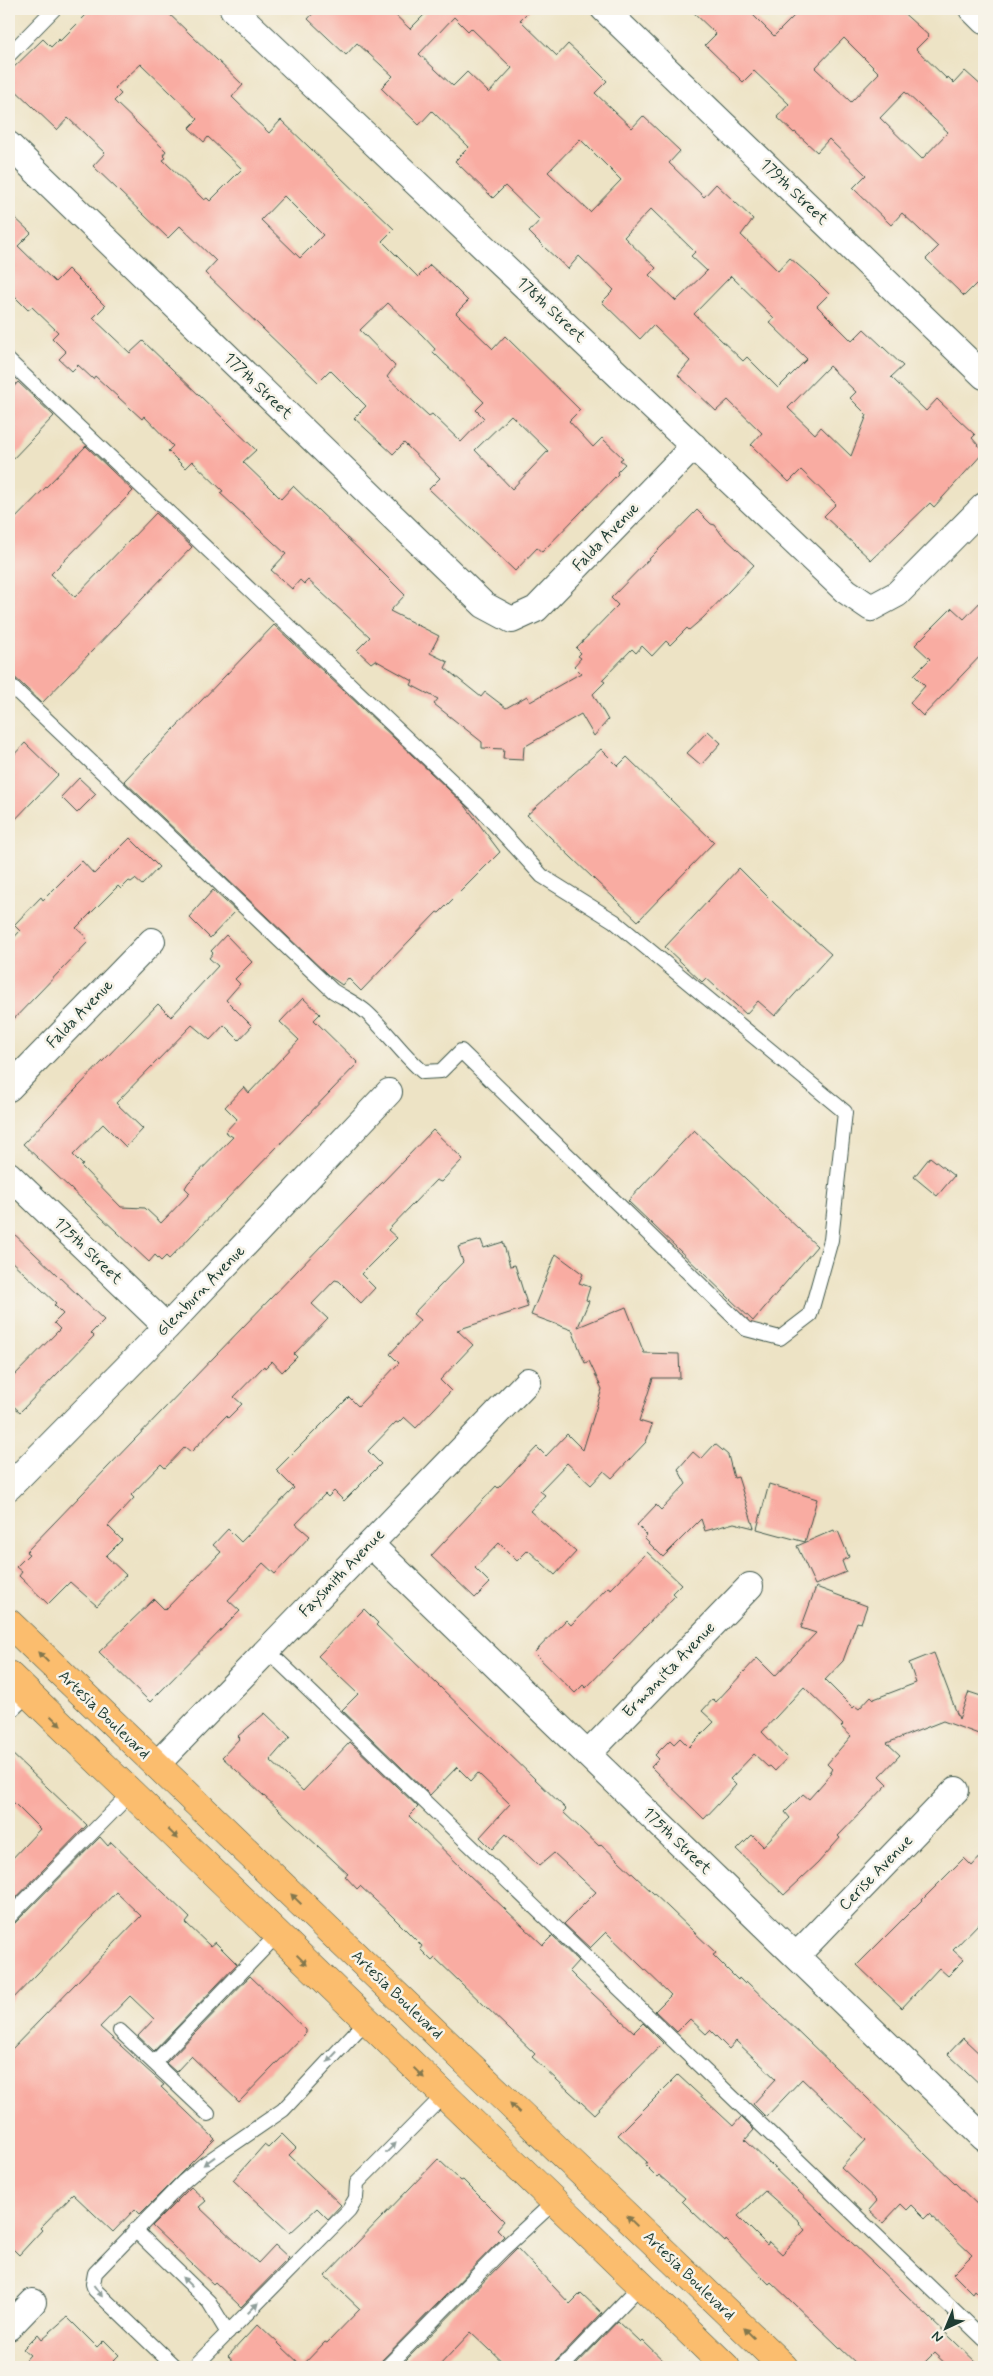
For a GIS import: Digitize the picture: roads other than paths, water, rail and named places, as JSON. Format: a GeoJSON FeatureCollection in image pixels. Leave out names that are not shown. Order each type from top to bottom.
{"type":"FeatureCollection","features":[{"type":"Feature","properties":{"kind":"main road","name":"Artesia Boulevard"},"geometry":{"type":"LineString","coordinates":[[9,1623],[784,2367]]}},
{"type":"Feature","properties":{"kind":"main road"},"geometry":{"type":"LineString","coordinates":[[18,1684],[726,2367]]}},
{"type":"Feature","properties":{"kind":"street","name":"178th Street"},"geometry":{"type":"LineString","coordinates":[[233,9],[846,591],[872,608],[897,594],[984,506]]}},
{"type":"Feature","properties":{"kind":"street","name":"179th Street"},"geometry":{"type":"LineString","coordinates":[[604,9],[984,376]]}},
{"type":"Feature","properties":{"kind":"street"},"geometry":{"type":"LineString","coordinates":[[972,9],[984,21]]}},
{"type":"Feature","properties":{"kind":"street","name":"177th Street"},"geometry":{"type":"LineString","coordinates":[[9,145],[484,605],[512,620]]}},
{"type":"Feature","properties":{"kind":"street","name":"Falda Avenue"},"geometry":{"type":"LineString","coordinates":[[512,620],[536,609],[694,446]]}},
{"type":"Feature","properties":{"kind":"street","name":"Falda Avenue"},"geometry":{"type":"LineString","coordinates":[[9,1088],[152,940]]}},
{"type":"Feature","properties":{"kind":"street","name":"Glenburn Avenue"},"geometry":{"type":"LineString","coordinates":[[9,1488],[167,1327],[390,1092]]}},
{"type":"Feature","properties":{"kind":"street","name":"175th Street"},"geometry":{"type":"LineString","coordinates":[[9,1175],[167,1327]]}},
{"type":"Feature","properties":{"kind":"street","name":"Faysmith Avenue"},"geometry":{"type":"LineString","coordinates":[[156,1765],[528,1380]]}},
{"type":"Feature","properties":{"kind":"street","name":"175th Street"},"geometry":{"type":"LineString","coordinates":[[370,1544],[984,2138]]}},
{"type":"Feature","properties":{"kind":"street","name":"Ermanita Avenue"},"geometry":{"type":"LineString","coordinates":[[588,1754],[750,1586]]}},
{"type":"Feature","properties":{"kind":"street","name":"Cerise Avenue"},"geometry":{"type":"LineString","coordinates":[[796,1956],[956,1790]]}},
{"type":"Feature","properties":{"kind":"street"},"geometry":{"type":"LineString","coordinates":[[9,2327],[33,2302]]}},
{"type":"Feature","properties":{"kind":"lane"},"geometry":{"type":"LineString","coordinates":[[9,55],[54,9]]}},
{"type":"Feature","properties":{"kind":"lane"},"geometry":{"type":"LineString","coordinates":[[9,361],[478,806],[542,876],[614,921],[845,1112],[831,1240],[810,1315],[780,1338],[746,1330],[461,1051],[441,1071],[423,1072],[406,1057],[385,1030],[365,1011],[333,991],[9,684]]}},
{"type":"Feature","properties":{"kind":"lane"},"geometry":{"type":"LineString","coordinates":[[267,1650],[984,2340]]}},
{"type":"Feature","properties":{"kind":"lane"},"geometry":{"type":"LineString","coordinates":[[9,1713],[18,1684]]}},
{"type":"Feature","properties":{"kind":"lane"},"geometry":{"type":"LineString","coordinates":[[9,1917],[131,1793]]}},
{"type":"Feature","properties":{"kind":"lane"},"geometry":{"type":"LineString","coordinates":[[154,2063],[277,1935]]}},
{"type":"Feature","properties":{"kind":"lane"},"geometry":{"type":"LineString","coordinates":[[175,2367],[95,2290],[93,2284],[95,2273],[135,2230],[202,2165],[283,2110],[366,2021]]}},
{"type":"Feature","properties":{"kind":"lane"},"geometry":{"type":"LineString","coordinates":[[120,2030],[208,2114]]}},
{"type":"Feature","properties":{"kind":"lane"},"geometry":{"type":"LineString","coordinates":[[194,2367],[348,2210],[356,2198],[357,2183],[443,2096]]}},
{"type":"Feature","properties":{"kind":"lane"},"geometry":{"type":"LineString","coordinates":[[387,2367],[503,2249],[554,2202]]}},
{"type":"Feature","properties":{"kind":"lane"},"geometry":{"type":"LineString","coordinates":[[135,2230],[209,2302],[228,2333]]}},
{"type":"Feature","properties":{"kind":"lane"},"geometry":{"type":"LineString","coordinates":[[562,2367],[641,2285]]}}]}
